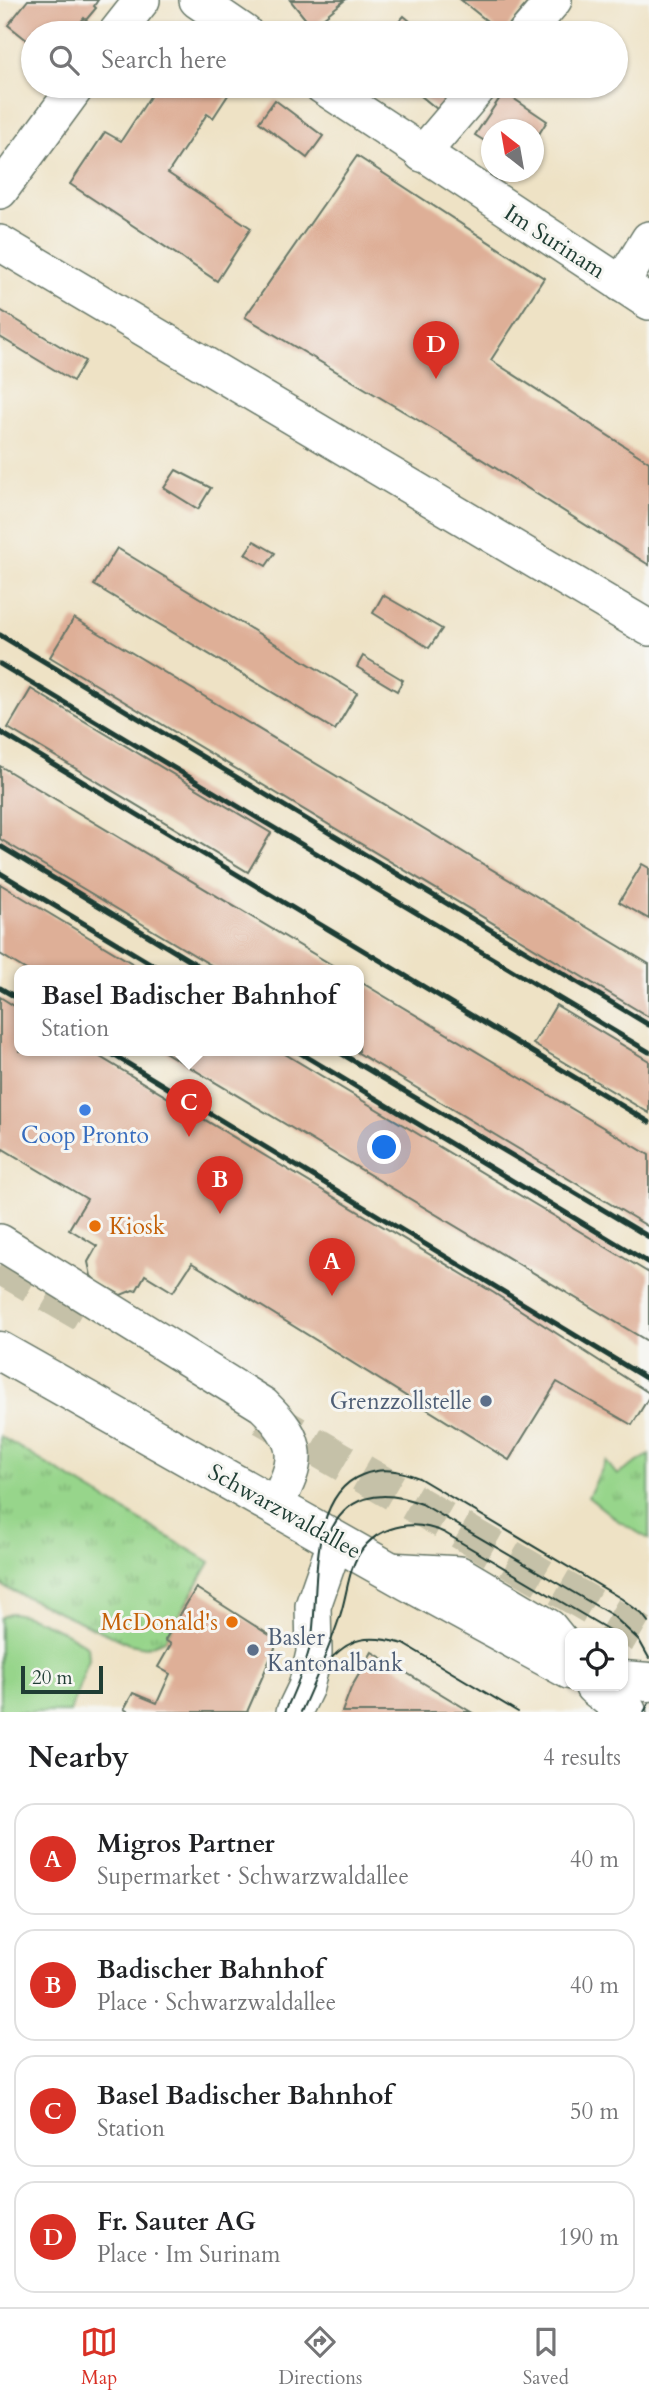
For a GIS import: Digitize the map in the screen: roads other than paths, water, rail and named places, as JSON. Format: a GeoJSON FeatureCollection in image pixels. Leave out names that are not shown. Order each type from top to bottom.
{"type":"FeatureCollection","features":[{"type":"Feature","properties":{"kind":"main road","name":"Schwarzwaldallee"},"geometry":{"type":"LineString","coordinates":[[0,1351],[565,1667]]}},
{"type":"Feature","properties":{"kind":"main road"},"geometry":{"type":"LineString","coordinates":[[628,1680],[649,1682]]}},
{"type":"Feature","properties":{"kind":"main road"},"geometry":{"type":"LineString","coordinates":[[600,1691],[627,1712]]}},
{"type":"Feature","properties":{"kind":"street"},"geometry":{"type":"LineString","coordinates":[[125,21],[142,0]]}},
{"type":"Feature","properties":{"kind":"street"},"geometry":{"type":"LineString","coordinates":[[197,0],[228,21]]}},
{"type":"Feature","properties":{"kind":"street"},"geometry":{"type":"LineString","coordinates":[[536,21],[554,0]]}},
{"type":"Feature","properties":{"kind":"street"},"geometry":{"type":"LineString","coordinates":[[0,191],[68,98]]}},
{"type":"Feature","properties":{"kind":"street","name":"Im Surinam"},"geometry":{"type":"LineString","coordinates":[[340,98],[635,293]]}},
{"type":"Feature","properties":{"kind":"street"},"geometry":{"type":"LineString","coordinates":[[422,154],[470,98]]}},
{"type":"Feature","properties":{"kind":"street"},"geometry":{"type":"LineString","coordinates":[[635,293],[649,239]]}},
{"type":"Feature","properties":{"kind":"street"},"geometry":{"type":"LineString","coordinates":[[4,245],[649,628]]}},
{"type":"Feature","properties":{"kind":"street"},"geometry":{"type":"LineString","coordinates":[[0,1242],[263,1405],[290,1437],[294,1459],[290,1478],[275,1506]]}},
{"type":"Feature","properties":{"kind":"street"},"geometry":{"type":"LineString","coordinates":[[294,1712],[306,1687],[314,1653],[313,1606],[336,1540]]}},
{"type":"Feature","properties":{"kind":"street"},"geometry":{"type":"LineString","coordinates":[[388,1570],[460,1574],[549,1627],[565,1647]]}},
{"type":"Feature","properties":{"kind":"tunnel"},"geometry":{"type":"LineString","coordinates":[[0,1265],[95,1320]]}},
{"type":"Feature","properties":{"kind":"tunnel"},"geometry":{"type":"LineString","coordinates":[[263,1416],[649,1639]]}},
{"type":"Feature","properties":{"kind":"tram line"},"geometry":{"type":"LineString","coordinates":[[285,1712],[311,1644],[319,1546],[332,1502],[345,1486],[362,1475],[377,1471],[390,1470],[419,1478],[622,1599],[649,1623]]}},
{"type":"Feature","properties":{"kind":"tram line"},"geometry":{"type":"LineString","coordinates":[[327,1540],[343,1513],[353,1504],[365,1499],[392,1496],[422,1504],[612,1615],[639,1640],[649,1658]]}},
{"type":"Feature","properties":{"kind":"tram line"},"geometry":{"type":"LineString","coordinates":[[301,1712],[336,1628],[358,1555],[378,1535],[390,1529],[417,1526],[445,1533],[606,1628]]}},
{"type":"Feature","properties":{"kind":"tram line"},"geometry":{"type":"LineString","coordinates":[[325,1665],[343,1648],[360,1640],[380,1639],[404,1644],[518,1712]]}},
{"type":"Feature","properties":{"kind":"tram line"},"geometry":{"type":"LineString","coordinates":[[644,1712],[649,1703]]}},
{"type":"Feature","properties":{"kind":"railway"},"geometry":{"type":"LineString","coordinates":[[0,635],[649,1025]]}},
{"type":"Feature","properties":{"kind":"railway"},"geometry":{"type":"LineString","coordinates":[[0,664],[649,1052]]}},
{"type":"Feature","properties":{"kind":"railway"},"geometry":{"type":"LineString","coordinates":[[0,732],[649,1122]]}},
{"type":"Feature","properties":{"kind":"railway"},"geometry":{"type":"LineString","coordinates":[[0,846],[197,965]]}},
{"type":"Feature","properties":{"kind":"railway"},"geometry":{"type":"LineString","coordinates":[[0,873],[153,965]]}},
{"type":"Feature","properties":{"kind":"railway"},"geometry":{"type":"LineString","coordinates":[[0,988],[14,996]]}},
{"type":"Feature","properties":{"kind":"railway"},"geometry":{"type":"LineString","coordinates":[[115,1056],[649,1380]]}},
{"type":"Feature","properties":{"kind":"railway"},"geometry":{"type":"LineString","coordinates":[[305,1056],[649,1263]]}},
{"type":"Feature","properties":{"kind":"railway"},"geometry":{"type":"LineString","coordinates":[[345,1056],[649,1237]]}},
{"type":"Feature","properties":{"kind":"place","name":"Fr. Sauter AG"},"geometry":{"type":"Point","coordinates":[436,379]}},
{"type":"Feature","properties":{"kind":"place","name":"Coop Pronto"},"geometry":{"type":"Point","coordinates":[85,1110]}},
{"type":"Feature","properties":{"kind":"place","name":"Basel Badischer Bahnhof"},"geometry":{"type":"Point","coordinates":[189,1137]}},
{"type":"Feature","properties":{"kind":"place","name":"Badischer Bahnhof"},"geometry":{"type":"Point","coordinates":[220,1214]}},
{"type":"Feature","properties":{"kind":"place","name":"Kiosk"},"geometry":{"type":"Point","coordinates":[95,1226]}},
{"type":"Feature","properties":{"kind":"place","name":"Migros Partner"},"geometry":{"type":"Point","coordinates":[332,1296]}},
{"type":"Feature","properties":{"kind":"place","name":"Grenzzollstelle"},"geometry":{"type":"Point","coordinates":[486,1401]}},
{"type":"Feature","properties":{"kind":"place","name":"McDonald's"},"geometry":{"type":"Point","coordinates":[232,1622]}},
{"type":"Feature","properties":{"kind":"place","name":"Basler Kantonalbank"},"geometry":{"type":"Point","coordinates":[253,1650]}}]}
